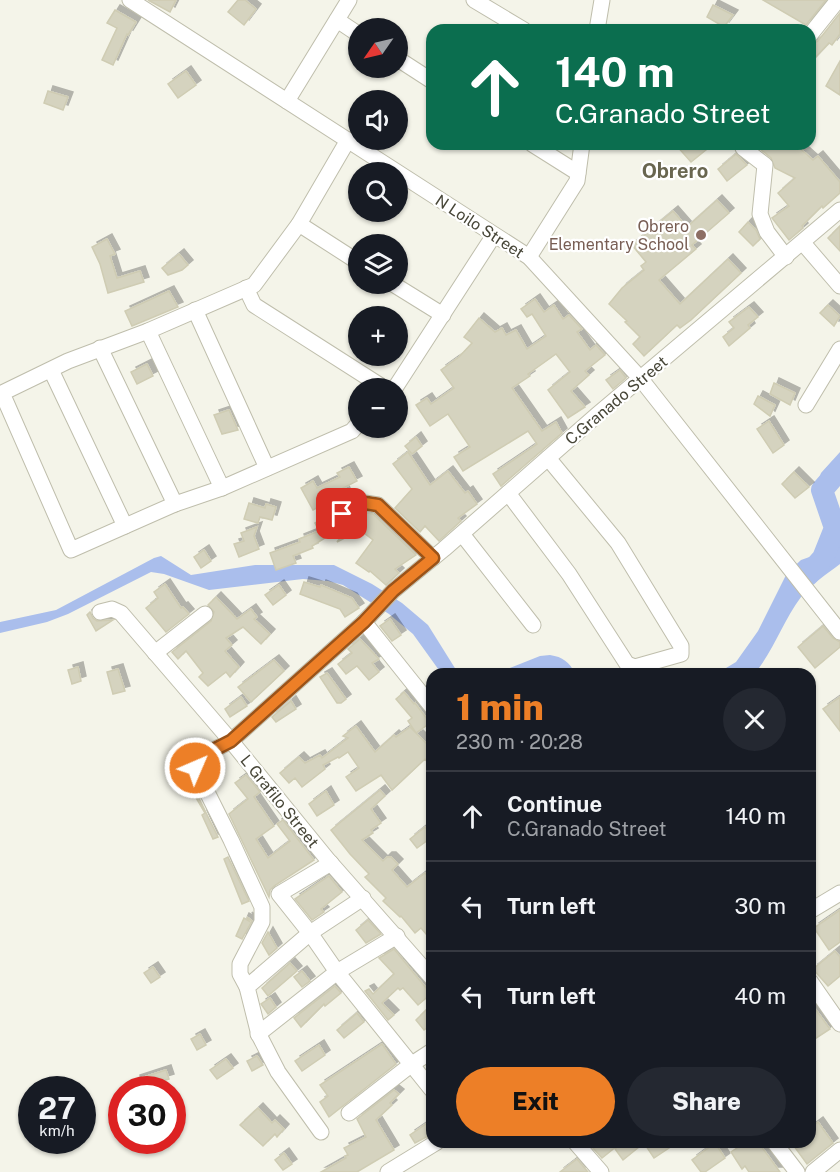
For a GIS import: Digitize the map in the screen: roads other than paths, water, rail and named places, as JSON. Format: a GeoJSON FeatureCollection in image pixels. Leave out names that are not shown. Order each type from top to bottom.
{"type":"FeatureCollection","features":[{"type":"Feature","properties":{"kind":"street","name":"N Loilo Street"},"geometry":{"type":"LineString","coordinates":[[130,0],[348,140]]}},
{"type":"Feature","properties":{"kind":"street"},"geometry":{"type":"LineString","coordinates":[[287,101],[349,0]]}},
{"type":"Feature","properties":{"kind":"street"},"geometry":{"type":"LineString","coordinates":[[474,0],[514,24]]}},
{"type":"Feature","properties":{"kind":"street"},"geometry":{"type":"LineString","coordinates":[[598,24],[602,0]]}},
{"type":"Feature","properties":{"kind":"street"},"geometry":{"type":"LineString","coordinates":[[816,28],[838,0]]}},
{"type":"Feature","properties":{"kind":"street"},"geometry":{"type":"LineString","coordinates":[[337,20],[348,27]]}},
{"type":"Feature","properties":{"kind":"street"},"geometry":{"type":"LineString","coordinates":[[408,65],[426,77]]}},
{"type":"Feature","properties":{"kind":"street"},"geometry":{"type":"LineString","coordinates":[[348,140],[299,224],[254,285],[148,331],[100,348],[2,393],[71,550],[175,504],[222,488],[348,432]]}},
{"type":"Feature","properties":{"kind":"street","name":"N Loilo Street"},"geometry":{"type":"LineString","coordinates":[[363,150],[528,257],[640,378],[840,632]]}},
{"type":"Feature","properties":{"kind":"street"},"geometry":{"type":"LineString","coordinates":[[542,150],[578,173]]}},
{"type":"Feature","properties":{"kind":"street"},"geometry":{"type":"LineString","coordinates":[[528,257],[578,181],[581,150]]}},
{"type":"Feature","properties":{"kind":"street"},"geometry":{"type":"LineString","coordinates":[[746,150],[765,165],[760,214],[767,232],[786,256]]}},
{"type":"Feature","properties":{"kind":"street","name":"C.Granado Street"},"geometry":{"type":"LineString","coordinates":[[262,908],[195,768],[194,760],[231,741],[364,622],[393,591],[462,534],[640,378],[840,210]]}},
{"type":"Feature","properties":{"kind":"street"},"geometry":{"type":"LineString","coordinates":[[299,224],[348,255]]}},
{"type":"Feature","properties":{"kind":"street"},"geometry":{"type":"LineString","coordinates":[[402,378],[494,235]]}},
{"type":"Feature","properties":{"kind":"street"},"geometry":{"type":"LineString","coordinates":[[803,243],[840,286]]}},
{"type":"Feature","properties":{"kind":"street"},"geometry":{"type":"LineString","coordinates":[[246,288],[254,305],[368,378]]}},
{"type":"Feature","properties":{"kind":"street"},"geometry":{"type":"LineString","coordinates":[[408,293],[443,315]]}},
{"type":"Feature","properties":{"kind":"street"},"geometry":{"type":"LineString","coordinates":[[195,310],[267,468]]}},
{"type":"Feature","properties":{"kind":"street"},"geometry":{"type":"LineString","coordinates":[[148,331],[222,488]]}},
{"type":"Feature","properties":{"kind":"street"},"geometry":{"type":"LineString","coordinates":[[100,348],[175,504]]}},
{"type":"Feature","properties":{"kind":"street"},"geometry":{"type":"LineString","coordinates":[[806,405],[840,349]]}},
{"type":"Feature","properties":{"kind":"street"},"geometry":{"type":"LineString","coordinates":[[51,370],[124,526]]}},
{"type":"Feature","properties":{"kind":"street"},"geometry":{"type":"LineString","coordinates":[[508,493],[569,574],[627,664],[635,667],[681,654],[681,646],[618,543],[548,458]]}},
{"type":"Feature","properties":{"kind":"street"},"geometry":{"type":"LineString","coordinates":[[342,514],[365,503],[378,505],[433,558]]}},
{"type":"Feature","properties":{"kind":"street"},"geometry":{"type":"LineString","coordinates":[[462,534],[533,625]]}},
{"type":"Feature","properties":{"kind":"street","name":"L Grafilo Street"},"geometry":{"type":"LineString","coordinates":[[100,612],[112,609],[121,613],[231,741],[331,863],[426,971]]}},
{"type":"Feature","properties":{"kind":"street"},"geometry":{"type":"LineString","coordinates":[[155,653],[206,614]]}},
{"type":"Feature","properties":{"kind":"street"},"geometry":{"type":"LineString","coordinates":[[364,622],[426,700]]}},
{"type":"Feature","properties":{"kind":"street"},"geometry":{"type":"LineString","coordinates":[[321,1132],[278,1072],[258,1034],[247,987],[240,974],[240,964],[262,922],[262,908],[279,894],[331,863]]}},
{"type":"Feature","properties":{"kind":"street"},"geometry":{"type":"LineString","coordinates":[[816,907],[840,893]]}},
{"type":"Feature","properties":{"kind":"street"},"geometry":{"type":"LineString","coordinates":[[279,894],[337,972],[426,1082]]}},
{"type":"Feature","properties":{"kind":"street"},"geometry":{"type":"LineString","coordinates":[[247,987],[310,933],[363,898]]}},
{"type":"Feature","properties":{"kind":"street"},"geometry":{"type":"LineString","coordinates":[[258,1034],[337,972],[397,936]]}},
{"type":"Feature","properties":{"kind":"street"},"geometry":{"type":"LineString","coordinates":[[816,990],[840,1024]]}},
{"type":"Feature","properties":{"kind":"street"},"geometry":{"type":"LineString","coordinates":[[349,1113],[426,1055]]}},
{"type":"Feature","properties":{"kind":"street"},"geometry":{"type":"LineString","coordinates":[[388,1172],[427,1148]]}},
{"type":"Feature","properties":{"kind":"street"},"geometry":{"type":"LineString","coordinates":[[580,1148],[601,1172]]}},
{"type":"Feature","properties":{"kind":"street"},"geometry":{"type":"LineString","coordinates":[[778,1148],[796,1172]]}},
{"type":"Feature","properties":{"kind":"street"},"geometry":{"type":"LineString","coordinates":[[813,1172],[840,1150]]}},
{"type":"Feature","properties":{"kind":"water"},"geometry":{"type":"Polygon","coordinates":[[[840,452],[840,475],[829,494],[830,502],[840,517],[840,564],[814,583],[801,597],[759,668],[726,668],[736,662],[758,631],[787,573],[801,560],[829,550],[835,544],[817,485],[821,473],[840,452]]]}},
{"type":"Feature","properties":{"kind":"water"},"geometry":{"type":"Polygon","coordinates":[[[161,556],[191,575],[255,565],[334,565],[372,584],[402,603],[428,625],[455,668],[437,668],[413,634],[389,614],[343,585],[303,579],[209,590],[164,574],[151,572],[68,614],[47,622],[0,633],[0,622],[56,610],[161,556]]]}},
{"type":"Feature","properties":{"kind":"water"},"geometry":{"type":"Polygon","coordinates":[[[540,656],[559,657],[571,668],[510,668],[540,656]]]}},
{"type":"Feature","properties":{"kind":"waterway"},"geometry":{"type":"LineString","coordinates":[[808,575],[823,558],[835,528],[822,490],[840,469]]}},
{"type":"Feature","properties":{"kind":"place","name":"Obrero Elementary School"},"geometry":{"type":"Point","coordinates":[701,235]}},
{"type":"Feature","properties":{"kind":"district","name":"Obrero"},"geometry":{"type":"Point","coordinates":[675,171]}}]}
